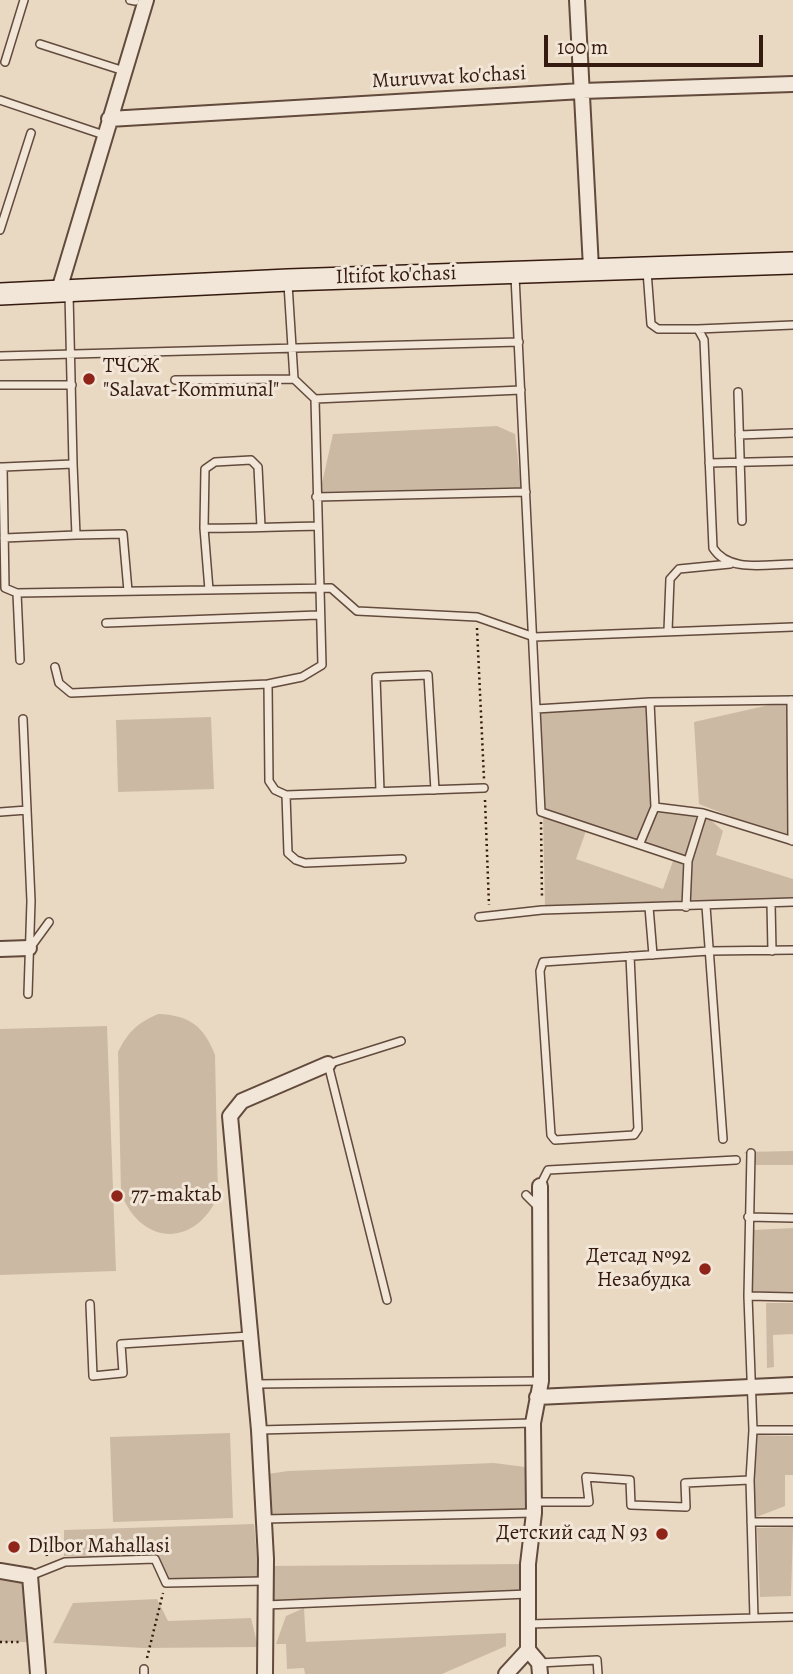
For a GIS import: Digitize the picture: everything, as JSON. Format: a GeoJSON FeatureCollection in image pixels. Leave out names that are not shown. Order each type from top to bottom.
{"type":"FeatureCollection","features":[{"type":"Feature","properties":{"kind":"street"},"geometry":{"type":"LineString","coordinates":[[64,290],[104,135],[124,71],[137,0]]}},
{"type":"Feature","properties":{"kind":"street"},"geometry":{"type":"LineString","coordinates":[[577,0],[591,268]]}},
{"type":"Feature","properties":{"kind":"street","name":"Muruvvat ko'chasi"},"geometry":{"type":"LineString","coordinates":[[109,119],[582,90],[793,84]]}},
{"type":"Feature","properties":{"kind":"street","name":"Iltifot ko'chasi"},"geometry":{"type":"LineString","coordinates":[[0,294],[288,280],[793,262]]}},
{"type":"Feature","properties":{"kind":"street"},"geometry":{"type":"LineString","coordinates":[[0,950],[29,948]]}},
{"type":"Feature","properties":{"kind":"street"},"geometry":{"type":"LineString","coordinates":[[265,1674],[264,1519],[259,1430],[230,1116],[242,1101],[328,1064]]}},
{"type":"Feature","properties":{"kind":"street"},"geometry":{"type":"LineString","coordinates":[[540,1186],[546,1257],[541,1381],[533,1423],[534,1508],[528,1564],[528,1650],[540,1669]]}},
{"type":"Feature","properties":{"kind":"street"},"geometry":{"type":"LineString","coordinates":[[537,1397],[793,1385]]}},
{"type":"Feature","properties":{"kind":"street"},"geometry":{"type":"LineString","coordinates":[[0,1571],[30,1576],[38,1674]]}},
{"type":"Feature","properties":{"kind":"street"},"geometry":{"type":"LineString","coordinates":[[506,1674],[528,1650]]}},
{"type":"Feature","properties":{"kind":"lane"},"geometry":{"type":"LineString","coordinates":[[5,62],[24,0]]}},
{"type":"Feature","properties":{"kind":"lane"},"geometry":{"type":"LineString","coordinates":[[40,44],[124,71]]}},
{"type":"Feature","properties":{"kind":"lane"},"geometry":{"type":"LineString","coordinates":[[0,100],[104,135]]}},
{"type":"Feature","properties":{"kind":"lane"},"geometry":{"type":"LineString","coordinates":[[0,230],[31,133]]}},
{"type":"Feature","properties":{"kind":"lane"},"geometry":{"type":"LineString","coordinates":[[647,267],[651,324],[658,328],[793,325]]}},
{"type":"Feature","properties":{"kind":"lane"},"geometry":{"type":"LineString","coordinates":[[515,272],[541,812],[688,861]]}},
{"type":"Feature","properties":{"kind":"lane"},"geometry":{"type":"LineString","coordinates":[[55,667],[59,684],[71,693],[268,684],[302,677],[322,665],[317,588],[314,399],[294,379],[288,280]]}},
{"type":"Feature","properties":{"kind":"lane"},"geometry":{"type":"LineString","coordinates":[[64,290],[72,354],[76,535]]}},
{"type":"Feature","properties":{"kind":"lane"},"geometry":{"type":"LineString","coordinates":[[698,328],[704,340],[713,548],[720,558],[731,564]]}},
{"type":"Feature","properties":{"kind":"lane"},"geometry":{"type":"LineString","coordinates":[[0,356],[291,346],[520,342]]}},
{"type":"Feature","properties":{"kind":"lane"},"geometry":{"type":"LineString","coordinates":[[175,380],[294,379]]}},
{"type":"Feature","properties":{"kind":"lane"},"geometry":{"type":"LineString","coordinates":[[0,385],[72,385]]}},
{"type":"Feature","properties":{"kind":"lane"},"geometry":{"type":"LineString","coordinates":[[314,399],[521,390]]}},
{"type":"Feature","properties":{"kind":"lane"},"geometry":{"type":"LineString","coordinates":[[738,392],[742,521]]}},
{"type":"Feature","properties":{"kind":"lane"},"geometry":{"type":"LineString","coordinates":[[739,435],[793,433]]}},
{"type":"Feature","properties":{"kind":"lane"},"geometry":{"type":"LineString","coordinates":[[209,590],[204,528],[205,469],[215,462],[251,460],[258,467],[261,527]]}},
{"type":"Feature","properties":{"kind":"lane"},"geometry":{"type":"LineString","coordinates":[[709,463],[793,461]]}},
{"type":"Feature","properties":{"kind":"lane"},"geometry":{"type":"LineString","coordinates":[[73,464],[1,467],[5,588],[18,593],[331,587],[357,611],[477,617],[534,637],[793,627]]}},
{"type":"Feature","properties":{"kind":"lane"},"geometry":{"type":"LineString","coordinates":[[316,497],[526,492]]}},
{"type":"Feature","properties":{"kind":"lane"},"geometry":{"type":"LineString","coordinates":[[204,528],[316,526]]}},
{"type":"Feature","properties":{"kind":"lane"},"geometry":{"type":"LineString","coordinates":[[4,538],[123,534],[128,591]]}},
{"type":"Feature","properties":{"kind":"lane"},"geometry":{"type":"LineString","coordinates":[[668,631],[670,579],[679,569],[731,564],[793,564]]}},
{"type":"Feature","properties":{"kind":"lane"},"geometry":{"type":"LineString","coordinates":[[18,593],[20,660]]}},
{"type":"Feature","properties":{"kind":"lane"},"geometry":{"type":"LineString","coordinates":[[106,622],[318,615]]}},
{"type":"Feature","properties":{"kind":"lane"},"geometry":{"type":"LineString","coordinates":[[380,791],[376,677],[428,675],[435,790]]}},
{"type":"Feature","properties":{"kind":"lane"},"geometry":{"type":"LineString","coordinates":[[268,684],[269,780],[275,790],[286,795],[484,788]]}},
{"type":"Feature","properties":{"kind":"lane"},"geometry":{"type":"LineString","coordinates":[[536,709],[650,702],[792,700],[792,841],[703,813],[655,807]]}},
{"type":"Feature","properties":{"kind":"lane"},"geometry":{"type":"LineString","coordinates":[[640,843],[655,807],[650,702]]}},
{"type":"Feature","properties":{"kind":"lane"},"geometry":{"type":"LineString","coordinates":[[23,719],[31,901],[28,994]]}},
{"type":"Feature","properties":{"kind":"lane"},"geometry":{"type":"LineString","coordinates":[[286,795],[288,853],[296,860],[305,863],[402,859]]}},
{"type":"Feature","properties":{"kind":"lane"},"geometry":{"type":"LineString","coordinates":[[0,812],[27,810]]}},
{"type":"Feature","properties":{"kind":"lane"},"geometry":{"type":"LineString","coordinates":[[686,907],[688,861],[703,813]]}},
{"type":"Feature","properties":{"kind":"lane"},"geometry":{"type":"LineString","coordinates":[[479,917],[542,910],[793,902]]}},
{"type":"Feature","properties":{"kind":"lane"},"geometry":{"type":"LineString","coordinates":[[771,904],[772,951]]}},
{"type":"Feature","properties":{"kind":"lane"},"geometry":{"type":"LineString","coordinates":[[706,906],[723,1139]]}},
{"type":"Feature","properties":{"kind":"lane"},"geometry":{"type":"LineString","coordinates":[[649,907],[653,955]]}},
{"type":"Feature","properties":{"kind":"lane"},"geometry":{"type":"LineString","coordinates":[[29,948],[49,922]]}},
{"type":"Feature","properties":{"kind":"lane"},"geometry":{"type":"LineString","coordinates":[[630,957],[638,1129],[634,1135],[555,1140],[551,1135],[550,1121],[540,971],[543,962],[709,951],[793,952]]}},
{"type":"Feature","properties":{"kind":"lane"},"geometry":{"type":"LineString","coordinates":[[387,1300],[328,1064],[401,1041]]}},
{"type":"Feature","properties":{"kind":"lane"},"geometry":{"type":"LineString","coordinates":[[751,1153],[748,1296],[753,1430],[750,1480],[754,1618]]}},
{"type":"Feature","properties":{"kind":"lane"},"geometry":{"type":"LineString","coordinates":[[540,1186],[548,1170],[736,1160]]}},
{"type":"Feature","properties":{"kind":"lane"},"geometry":{"type":"LineString","coordinates":[[526,1195],[540,1210]]}},
{"type":"Feature","properties":{"kind":"lane"},"geometry":{"type":"LineString","coordinates":[[748,1217],[793,1217]]}},
{"type":"Feature","properties":{"kind":"lane"},"geometry":{"type":"LineString","coordinates":[[748,1296],[793,1297]]}},
{"type":"Feature","properties":{"kind":"lane"},"geometry":{"type":"LineString","coordinates":[[90,1304],[93,1376],[123,1373],[121,1344],[251,1336]]}},
{"type":"Feature","properties":{"kind":"lane"},"geometry":{"type":"LineString","coordinates":[[255,1384],[541,1381]]}},
{"type":"Feature","properties":{"kind":"lane"},"geometry":{"type":"LineString","coordinates":[[259,1430],[533,1423]]}},
{"type":"Feature","properties":{"kind":"lane"},"geometry":{"type":"LineString","coordinates":[[753,1430],[793,1430]]}},
{"type":"Feature","properties":{"kind":"lane"},"geometry":{"type":"LineString","coordinates":[[264,1519],[534,1508],[589,1502],[586,1477],[631,1480],[631,1505],[686,1507],[685,1483],[750,1480]]}},
{"type":"Feature","properties":{"kind":"lane"},"geometry":{"type":"LineString","coordinates":[[751,1522],[793,1522]]}},
{"type":"Feature","properties":{"kind":"lane"},"geometry":{"type":"LineString","coordinates":[[30,1576],[65,1562],[155,1559],[166,1583],[264,1581]]}},
{"type":"Feature","properties":{"kind":"lane"},"geometry":{"type":"LineString","coordinates":[[266,1605],[529,1594]]}},
{"type":"Feature","properties":{"kind":"lane"},"geometry":{"type":"LineString","coordinates":[[528,1624],[793,1617]]}},
{"type":"Feature","properties":{"kind":"lane"},"geometry":{"type":"LineString","coordinates":[[540,1669],[597,1660],[598,1674]]}},
{"type":"Feature","properties":{"kind":"path"},"geometry":{"type":"LineString","coordinates":[[477,617],[490,915]]}},
{"type":"Feature","properties":{"kind":"path"},"geometry":{"type":"LineString","coordinates":[[541,812],[542,910]]}},
{"type":"Feature","properties":{"kind":"path"},"geometry":{"type":"LineString","coordinates":[[144,1672],[166,1583]]}},
{"type":"Feature","properties":{"kind":"path"},"geometry":{"type":"LineString","coordinates":[[0,1642],[36,1642]]}},
{"type":"Feature","properties":{"kind":"shaded area"},"geometry":{"type":"Polygon","coordinates":[[[497,426],[515,434],[521,487],[320,492],[333,434],[497,426]]]}},
{"type":"Feature","properties":{"kind":"shaded area"},"geometry":{"type":"Polygon","coordinates":[[[791,700],[793,841],[699,804],[694,722],[791,700]]]}},
{"type":"Feature","properties":{"kind":"shaded area"},"geometry":{"type":"Polygon","coordinates":[[[650,702],[655,807],[703,813],[723,831],[716,855],[793,879],[793,902],[545,907],[543,815],[586,831],[576,859],[663,889],[673,861],[685,861],[543,810],[536,709],[650,702]]]}},
{"type":"Feature","properties":{"kind":"shaded area"},"geometry":{"type":"Polygon","coordinates":[[[211,717],[214,789],[118,792],[116,720],[211,717]]]}},
{"type":"Feature","properties":{"kind":"shaded area"},"geometry":{"type":"Polygon","coordinates":[[[158,1014],[178,1017],[194,1024],[206,1036],[215,1055],[218,1196],[208,1213],[196,1225],[182,1232],[168,1234],[154,1231],[141,1223],[121,1193],[118,1052],[134,1029],[158,1014]]]}},
{"type":"Feature","properties":{"kind":"shaded area"},"geometry":{"type":"Polygon","coordinates":[[[107,1026],[116,1271],[0,1275],[0,1029],[107,1026]]]}},
{"type":"Feature","properties":{"kind":"shaded area"},"geometry":{"type":"Polygon","coordinates":[[[793,1151],[793,1165],[756,1165],[744,1152],[793,1151]]]}},
{"type":"Feature","properties":{"kind":"shaded area"},"geometry":{"type":"Polygon","coordinates":[[[793,1228],[793,1294],[752,1294],[753,1230],[793,1228]]]}},
{"type":"Feature","properties":{"kind":"shaded area"},"geometry":{"type":"Polygon","coordinates":[[[766,1303],[793,1303],[793,1334],[773,1335],[774,1367],[767,1368],[766,1303]]]}},
{"type":"Feature","properties":{"kind":"shaded area"},"geometry":{"type":"Polygon","coordinates":[[[230,1433],[233,1518],[113,1522],[110,1437],[230,1433]]]}},
{"type":"Feature","properties":{"kind":"shaded area"},"geometry":{"type":"Polygon","coordinates":[[[754,1435],[793,1436],[793,1475],[785,1475],[785,1506],[754,1518],[754,1435]]]}},
{"type":"Feature","properties":{"kind":"shaded area"},"geometry":{"type":"Polygon","coordinates":[[[494,1463],[533,1468],[534,1513],[264,1519],[261,1475],[288,1471],[494,1463]]]}},
{"type":"Feature","properties":{"kind":"shaded area"},"geometry":{"type":"Polygon","coordinates":[[[254,1524],[259,1579],[168,1579],[154,1554],[64,1556],[64,1530],[254,1524]]]}},
{"type":"Feature","properties":{"kind":"shaded area"},"geometry":{"type":"Polygon","coordinates":[[[793,1527],[791,1596],[760,1597],[757,1528],[793,1527]]]}},
{"type":"Feature","properties":{"kind":"shaded area"},"geometry":{"type":"Polygon","coordinates":[[[528,1564],[529,1594],[266,1605],[266,1566],[528,1564]]]}},
{"type":"Feature","properties":{"kind":"shaded area"},"geometry":{"type":"Polygon","coordinates":[[[0,1571],[30,1576],[36,1642],[0,1642],[0,1571]]]}},
{"type":"Feature","properties":{"kind":"shaded area"},"geometry":{"type":"Polygon","coordinates":[[[157,1599],[168,1621],[251,1618],[258,1647],[144,1648],[53,1643],[73,1603],[157,1599]]]}},
{"type":"Feature","properties":{"kind":"shaded area"},"geometry":{"type":"Polygon","coordinates":[[[304,1608],[306,1642],[506,1633],[506,1646],[442,1674],[305,1674],[304,1668],[287,1669],[286,1644],[276,1644],[286,1616],[304,1608]]]}},
{"type":"Feature","properties":{"kind":"place","name":"ТЧСЖ \"Salavat-Kommunal\""},"geometry":{"type":"Point","coordinates":[89,379]}},
{"type":"Feature","properties":{"kind":"place","name":"77-maktab"},"geometry":{"type":"Point","coordinates":[117,1196]}},
{"type":"Feature","properties":{"kind":"place","name":"Детсад №92 Незабудка"},"geometry":{"type":"Point","coordinates":[705,1269]}},
{"type":"Feature","properties":{"kind":"place","name":"Детский сад N 93"},"geometry":{"type":"Point","coordinates":[662,1534]}},
{"type":"Feature","properties":{"kind":"place","name":"Dilbor Mahallasi"},"geometry":{"type":"Point","coordinates":[14,1547]}}]}
